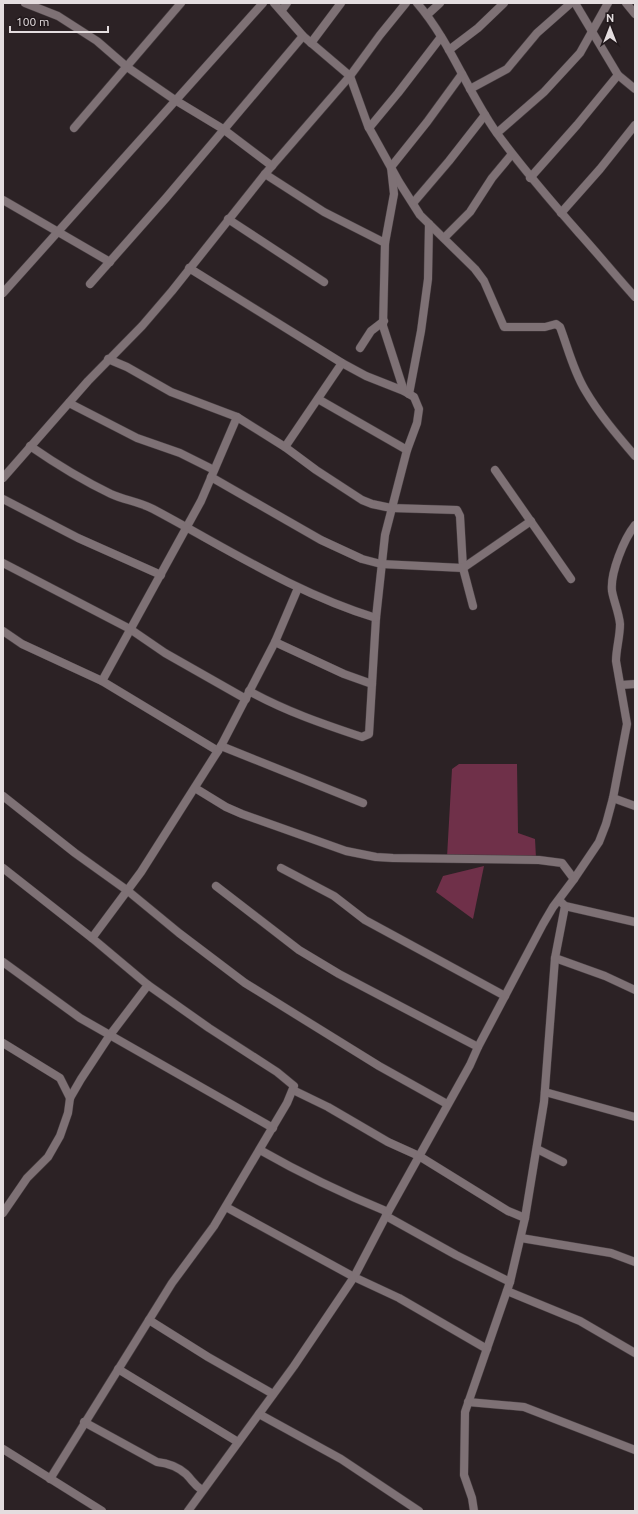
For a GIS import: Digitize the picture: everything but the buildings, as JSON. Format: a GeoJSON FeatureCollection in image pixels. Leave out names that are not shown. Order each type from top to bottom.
{"type":"FeatureCollection","features":[{"type":"Feature","properties":{"kind":"street"},"geometry":{"type":"LineString","coordinates":[[25,3],[58,16],[97,41],[127,67],[175,100],[223,129],[272,166]]}},
{"type":"Feature","properties":{"kind":"street"},"geometry":{"type":"LineString","coordinates":[[74,128],[181,3]]}},
{"type":"Feature","properties":{"kind":"street"},"geometry":{"type":"LineString","coordinates":[[3,293],[263,3]]}},
{"type":"Feature","properties":{"kind":"street"},"geometry":{"type":"LineString","coordinates":[[274,3],[282,10],[302,36],[350,76],[369,128],[391,167],[414,202],[420,215],[475,269],[484,281],[504,327],[545,327],[556,324],[560,327],[572,363],[585,390],[612,430],[635,456]]}},
{"type":"Feature","properties":{"kind":"street"},"geometry":{"type":"LineString","coordinates":[[282,10],[287,3]]}},
{"type":"Feature","properties":{"kind":"street"},"geometry":{"type":"LineString","coordinates":[[311,43],[341,3]]}},
{"type":"Feature","properties":{"kind":"street"},"geometry":{"type":"LineString","coordinates":[[3,478],[108,359],[142,326],[172,292],[189,268],[265,174],[350,76],[406,3]]}},
{"type":"Feature","properties":{"kind":"street"},"geometry":{"type":"LineString","coordinates":[[417,3],[427,15],[441,37],[485,115],[512,154],[530,178],[635,297]]}},
{"type":"Feature","properties":{"kind":"street"},"geometry":{"type":"LineString","coordinates":[[427,15],[440,3]]}},
{"type":"Feature","properties":{"kind":"street"},"geometry":{"type":"LineString","coordinates":[[449,50],[478,28],[504,3]]}},
{"type":"Feature","properties":{"kind":"street"},"geometry":{"type":"LineString","coordinates":[[470,89],[507,69],[537,33],[571,3]]}},
{"type":"Feature","properties":{"kind":"street"},"geometry":{"type":"LineString","coordinates":[[575,3],[580,15],[593,32],[618,75],[635,89]]}},
{"type":"Feature","properties":{"kind":"street"},"geometry":{"type":"LineString","coordinates":[[497,133],[544,92],[580,53],[608,3]]}},
{"type":"Feature","properties":{"kind":"street"},"geometry":{"type":"LineString","coordinates":[[626,3],[635,14]]}},
{"type":"Feature","properties":{"kind":"street"},"geometry":{"type":"LineString","coordinates":[[90,284],[166,198],[302,36]]}},
{"type":"Feature","properties":{"kind":"street"},"geometry":{"type":"LineString","coordinates":[[369,128],[398,94],[441,37]]}},
{"type":"Feature","properties":{"kind":"street"},"geometry":{"type":"LineString","coordinates":[[407,393],[383,326],[385,243],[394,194],[391,167],[427,122],[462,74]]}},
{"type":"Feature","properties":{"kind":"street"},"geometry":{"type":"LineString","coordinates":[[530,178],[578,125],[618,75]]}},
{"type":"Feature","properties":{"kind":"street"},"geometry":{"type":"LineString","coordinates":[[414,202],[449,162],[485,115]]}},
{"type":"Feature","properties":{"kind":"street"},"geometry":{"type":"LineString","coordinates":[[561,213],[600,169],[635,125]]}},
{"type":"Feature","properties":{"kind":"street"},"geometry":{"type":"LineString","coordinates":[[444,238],[470,212],[492,178],[512,154]]}},
{"type":"Feature","properties":{"kind":"street"},"geometry":{"type":"LineString","coordinates":[[265,174],[324,212],[385,243]]}},
{"type":"Feature","properties":{"kind":"street"},"geometry":{"type":"LineString","coordinates":[[3,200],[110,262]]}},
{"type":"Feature","properties":{"kind":"street"},"geometry":{"type":"LineString","coordinates":[[228,219],[324,282]]}},
{"type":"Feature","properties":{"kind":"street"},"geometry":{"type":"LineString","coordinates":[[407,393],[421,331],[428,279],[429,224]]}},
{"type":"Feature","properties":{"kind":"street"},"geometry":{"type":"LineString","coordinates":[[3,563],[130,629],[165,653],[248,695],[362,737],[369,734],[376,618],[382,564],[391,508],[407,450],[417,423],[418,409],[414,397],[366,376],[342,363],[189,268]]}},
{"type":"Feature","properties":{"kind":"street"},"geometry":{"type":"LineString","coordinates":[[360,348],[371,331],[384,321]]}},
{"type":"Feature","properties":{"kind":"street"},"geometry":{"type":"LineString","coordinates":[[108,359],[127,367],[171,392],[237,417],[285,447],[316,470],[362,500],[391,508],[456,510],[460,516],[463,568],[473,606]]}},
{"type":"Feature","properties":{"kind":"street"},"geometry":{"type":"LineString","coordinates":[[285,447],[342,363]]}},
{"type":"Feature","properties":{"kind":"street"},"geometry":{"type":"LineString","coordinates":[[318,399],[407,450]]}},
{"type":"Feature","properties":{"kind":"street"},"geometry":{"type":"LineString","coordinates":[[69,403],[137,438],[180,453],[321,540],[362,559],[382,564],[463,568],[531,521]]}},
{"type":"Feature","properties":{"kind":"street"},"geometry":{"type":"LineString","coordinates":[[102,681],[187,528],[213,474],[237,417]]}},
{"type":"Feature","properties":{"kind":"street"},"geometry":{"type":"LineString","coordinates":[[30,446],[74,474],[112,495],[153,509],[298,588],[326,601],[376,618]]}},
{"type":"Feature","properties":{"kind":"street"},"geometry":{"type":"LineString","coordinates":[[495,470],[571,578]]}},
{"type":"Feature","properties":{"kind":"street"},"geometry":{"type":"LineString","coordinates":[[3,499],[78,538],[161,575]]}},
{"type":"Feature","properties":{"kind":"street"},"geometry":{"type":"LineString","coordinates":[[188,1511],[294,1366],[354,1277],[447,1104],[470,1065],[543,924],[562,903],[574,879],[598,842],[606,824],[613,798],[627,724],[616,651],[620,625],[612,590],[613,581],[618,558],[630,530],[635,525]]}},
{"type":"Feature","properties":{"kind":"street"},"geometry":{"type":"LineString","coordinates":[[92,938],[128,891],[220,748],[275,642],[298,588]]}},
{"type":"Feature","properties":{"kind":"street"},"geometry":{"type":"LineString","coordinates":[[3,631],[22,644],[102,681],[220,748],[363,802]]}},
{"type":"Feature","properties":{"kind":"street"},"geometry":{"type":"LineString","coordinates":[[275,642],[344,674],[372,684]]}},
{"type":"Feature","properties":{"kind":"street"},"geometry":{"type":"LineString","coordinates":[[621,685],[635,684]]}},
{"type":"Feature","properties":{"kind":"street"},"geometry":{"type":"LineString","coordinates":[[195,788],[226,807],[242,814],[346,850],[376,857],[393,858],[539,860],[562,864],[574,879]]}},
{"type":"Feature","properties":{"kind":"street"},"geometry":{"type":"LineString","coordinates":[[3,796],[75,853],[128,891],[179,933],[245,983],[379,1066],[447,1104]]}},
{"type":"Feature","properties":{"kind":"street"},"geometry":{"type":"LineString","coordinates":[[613,798],[635,806]]}},
{"type":"Feature","properties":{"kind":"street"},"geometry":{"type":"LineString","coordinates":[[3,868],[92,938],[148,985],[209,1028],[293,1083],[293,1090],[273,1128],[226,1207],[148,1320],[50,1479]]}},
{"type":"Feature","properties":{"kind":"street"},"geometry":{"type":"LineString","coordinates":[[281,868],[334,896],[365,920],[505,996]]}},
{"type":"Feature","properties":{"kind":"street"},"geometry":{"type":"LineString","coordinates":[[216,886],[298,950],[339,974],[478,1047]]}},
{"type":"Feature","properties":{"kind":"street"},"geometry":{"type":"LineString","coordinates":[[562,903],[635,922]]}},
{"type":"Feature","properties":{"kind":"street"},"geometry":{"type":"LineString","coordinates":[[474,1511],[472,1498],[464,1475],[464,1420],[468,1402],[488,1349],[510,1282],[526,1218],[545,1092],[555,958],[562,903]]}},
{"type":"Feature","properties":{"kind":"street"},"geometry":{"type":"LineString","coordinates":[[555,958],[605,976],[635,990]]}},
{"type":"Feature","properties":{"kind":"street"},"geometry":{"type":"LineString","coordinates":[[3,962],[80,1018],[273,1128]]}},
{"type":"Feature","properties":{"kind":"street"},"geometry":{"type":"LineString","coordinates":[[3,1213],[27,1178],[48,1157],[60,1136],[68,1113],[70,1098],[81,1079],[110,1035],[148,985]]}},
{"type":"Feature","properties":{"kind":"street"},"geometry":{"type":"LineString","coordinates":[[3,1043],[60,1078],[70,1098]]}},
{"type":"Feature","properties":{"kind":"street"},"geometry":{"type":"LineString","coordinates":[[293,1090],[328,1107],[388,1142],[419,1156],[508,1212],[526,1218]]}},
{"type":"Feature","properties":{"kind":"street"},"geometry":{"type":"LineString","coordinates":[[545,1092],[635,1116]]}},
{"type":"Feature","properties":{"kind":"street"},"geometry":{"type":"LineString","coordinates":[[537,1149],[563,1162]]}},
{"type":"Feature","properties":{"kind":"street"},"geometry":{"type":"LineString","coordinates":[[260,1150],[300,1173],[387,1214],[456,1255],[510,1282]]}},
{"type":"Feature","properties":{"kind":"street"},"geometry":{"type":"LineString","coordinates":[[226,1207],[354,1277],[399,1298],[488,1349]]}},
{"type":"Feature","properties":{"kind":"street"},"geometry":{"type":"LineString","coordinates":[[521,1238],[611,1253],[635,1262]]}},
{"type":"Feature","properties":{"kind":"street"},"geometry":{"type":"LineString","coordinates":[[507,1291],[580,1321],[635,1353]]}},
{"type":"Feature","properties":{"kind":"street"},"geometry":{"type":"LineString","coordinates":[[148,1320],[208,1357],[273,1394]]}},
{"type":"Feature","properties":{"kind":"street"},"geometry":{"type":"LineString","coordinates":[[118,1369],[238,1442]]}},
{"type":"Feature","properties":{"kind":"street"},"geometry":{"type":"LineString","coordinates":[[468,1402],[524,1407],[635,1450]]}},
{"type":"Feature","properties":{"kind":"street"},"geometry":{"type":"LineString","coordinates":[[259,1414],[341,1460],[419,1511]]}},
{"type":"Feature","properties":{"kind":"street"},"geometry":{"type":"LineString","coordinates":[[84,1422],[157,1462],[167,1463],[186,1474],[194,1486],[202,1490]]}},
{"type":"Feature","properties":{"kind":"street"},"geometry":{"type":"LineString","coordinates":[[3,1449],[102,1511]]}},
{"type":"Feature","properties":{"kind":"shaded area"},"geometry":{"type":"Polygon","coordinates":[[[459,764],[517,764],[518,833],[535,839],[536,858],[447,857],[452,769],[459,764]]]}},
{"type":"Feature","properties":{"kind":"shaded area"},"geometry":{"type":"Polygon","coordinates":[[[484,866],[473,919],[436,892],[443,876],[484,866]]]}}]}
